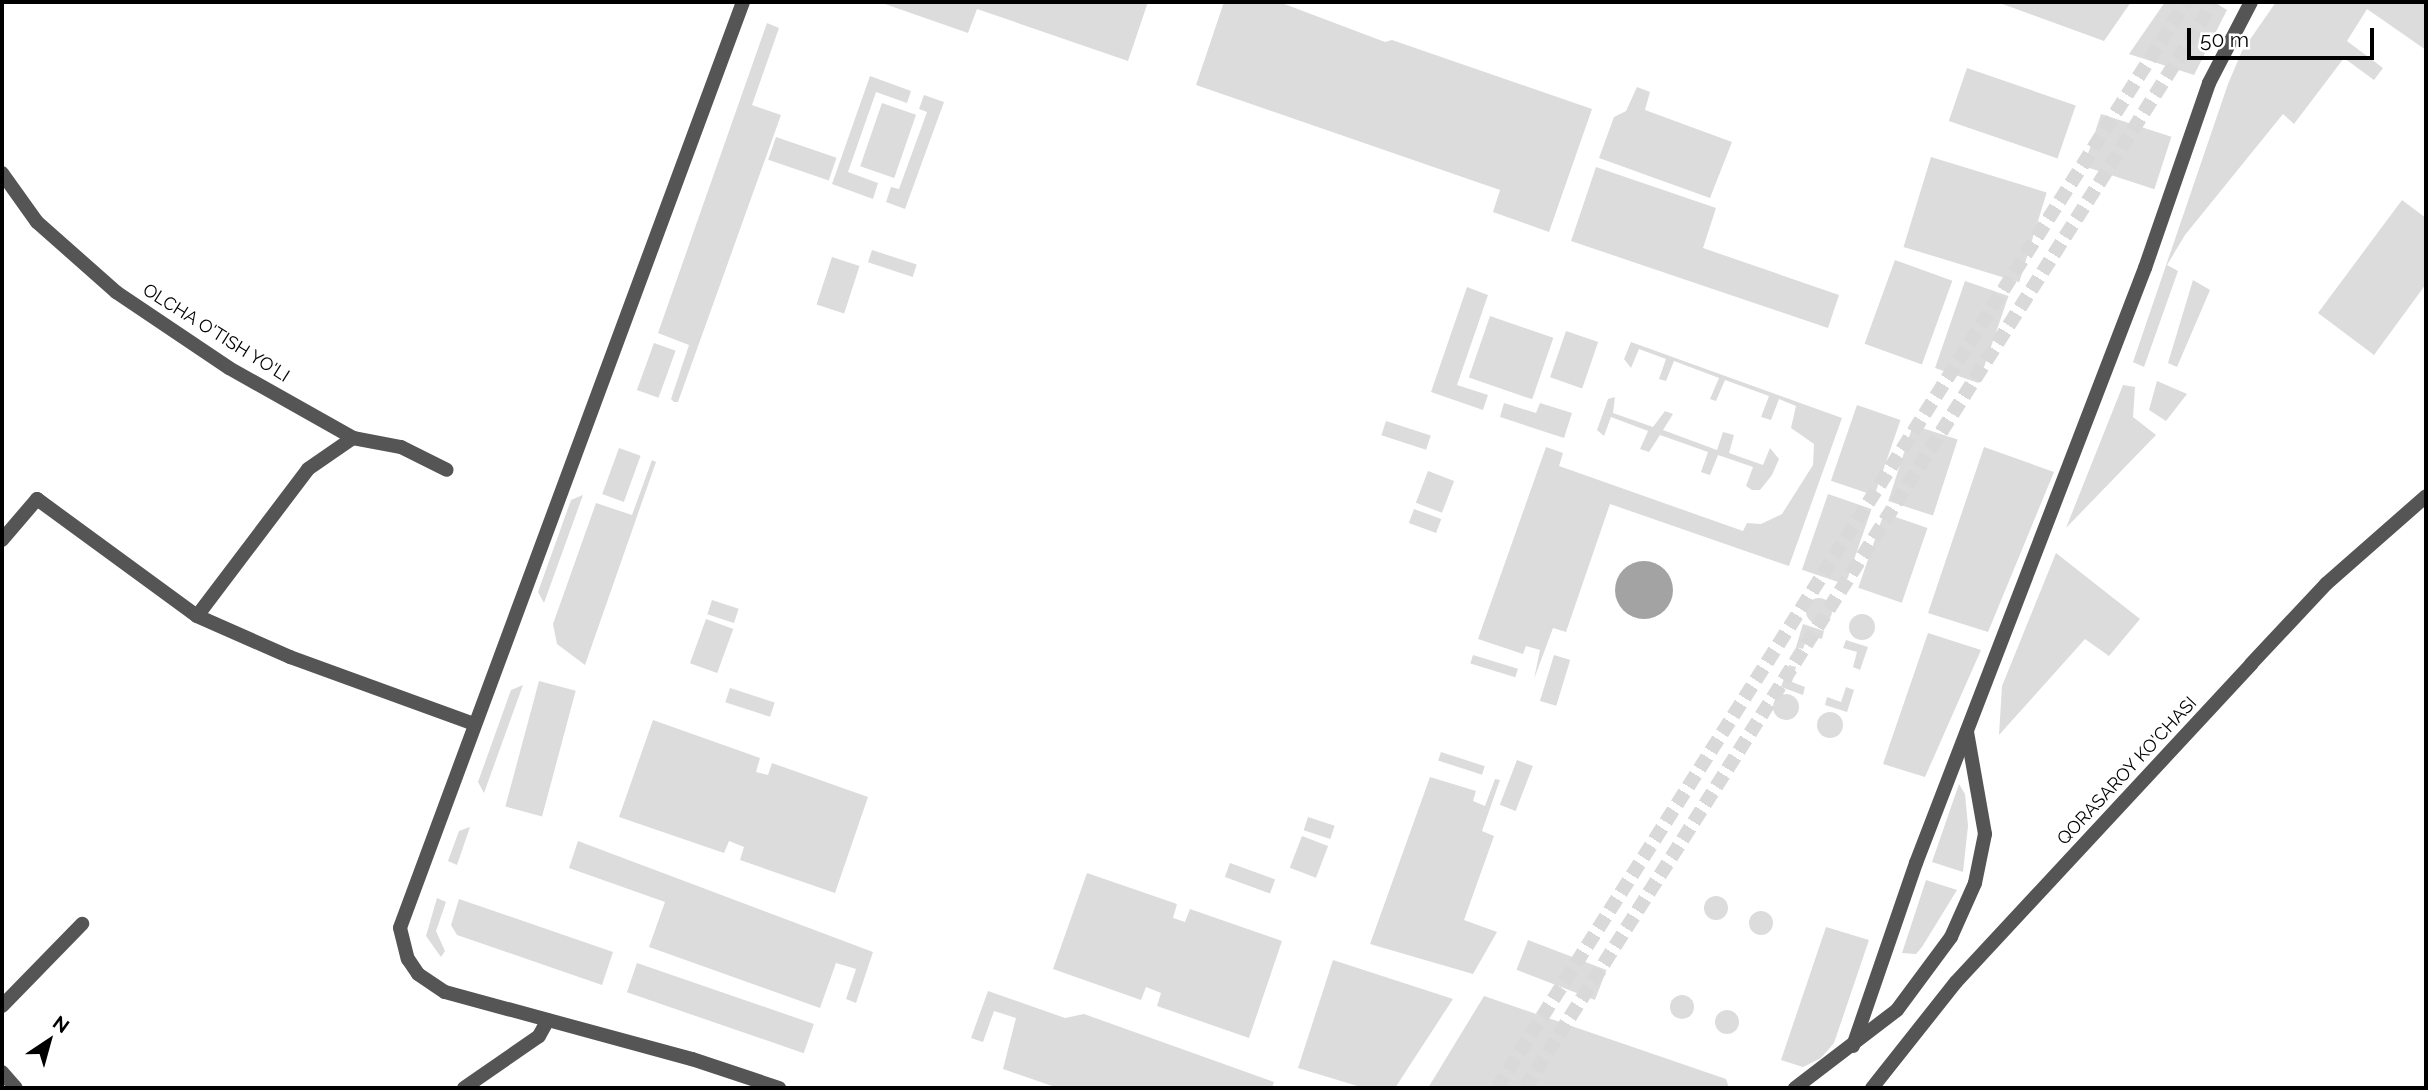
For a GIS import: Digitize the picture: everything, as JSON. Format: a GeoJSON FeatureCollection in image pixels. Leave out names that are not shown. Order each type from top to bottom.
{"type":"FeatureCollection","features":[{"type":"Feature","properties":{"kind":"street"},"geometry":{"type":"LineString","coordinates":[[743,2],[400,917],[401,940],[418,974],[445,992],[692,1059],[779,1088]]}},
{"type":"Feature","properties":{"kind":"street"},"geometry":{"type":"LineString","coordinates":[[1853,1046],[1967,730],[2145,268],[2209,83],[2251,2]]}},
{"type":"Feature","properties":{"kind":"street","name":"OLCHA O'TISH YO'LI"},"geometry":{"type":"LineString","coordinates":[[2,173],[37,222],[116,292],[229,368],[352,438],[401,447],[447,470]]}},
{"type":"Feature","properties":{"kind":"street"},"geometry":{"type":"LineString","coordinates":[[197,616],[308,469],[352,438]]}},
{"type":"Feature","properties":{"kind":"street","name":"QORASAROY KO'CHASI"},"geometry":{"type":"LineString","coordinates":[[1872,1088],[1956,982],[2326,584],[2426,496]]}},
{"type":"Feature","properties":{"kind":"street"},"geometry":{"type":"LineString","coordinates":[[2,540],[37,499],[197,616],[290,657],[474,724]]}},
{"type":"Feature","properties":{"kind":"street"},"geometry":{"type":"LineString","coordinates":[[1795,1088],[1897,1010],[1951,937],[1975,883],[1985,834],[1967,730]]}},
{"type":"Feature","properties":{"kind":"street"},"geometry":{"type":"LineString","coordinates":[[2,1006],[82,924]]}},
{"type":"Feature","properties":{"kind":"street"},"geometry":{"type":"LineString","coordinates":[[464,1088],[539,1036],[548,1020]]}},
{"type":"Feature","properties":{"kind":"street"},"geometry":{"type":"LineString","coordinates":[[2,1072],[16,1088]]}},
{"type":"Feature","properties":{"kind":"shaded area"},"geometry":{"type":"Polygon","coordinates":[[[1148,2],[1128,61],[977,9],[968,33],[882,3],[1148,2]]]}},
{"type":"Feature","properties":{"kind":"shaded area"},"geometry":{"type":"Polygon","coordinates":[[[1224,2],[1279,2],[1385,42],[1392,40],[1592,109],[1549,232],[1493,212],[1500,190],[1196,85],[1224,2]]]}},
{"type":"Feature","properties":{"kind":"shaded area"},"geometry":{"type":"Polygon","coordinates":[[[1997,2],[2131,2],[2104,41],[1997,2]]]}},
{"type":"Feature","properties":{"kind":"shaded area"},"geometry":{"type":"Polygon","coordinates":[[[2165,2],[2214,2],[2227,10],[2194,75],[2129,54],[2165,2]]]}},
{"type":"Feature","properties":{"kind":"shaded area"},"geometry":{"type":"Polygon","coordinates":[[[2276,2],[2426,2],[2426,50],[2367,9],[2347,41],[2383,68],[2374,80],[2344,58],[2294,124],[2283,114],[2185,235],[2167,265],[2178,271],[2144,367],[2133,362],[2228,84],[2242,51],[2276,2]]]}},
{"type":"Feature","properties":{"kind":"shaded area"},"geometry":{"type":"Polygon","coordinates":[[[767,23],[779,28],[752,105],[781,115],[678,402],[674,402],[671,399],[689,345],[658,333],[767,23]]]}},
{"type":"Feature","properties":{"kind":"shaded area"},"geometry":{"type":"Polygon","coordinates":[[[1967,68],[2076,105],[2058,158],[1949,121],[1967,68]]]}},
{"type":"Feature","properties":{"kind":"shaded area"},"geometry":{"type":"Polygon","coordinates":[[[870,76],[911,91],[907,103],[876,92],[848,172],[878,183],[873,199],[832,184],[870,76]]]}},
{"type":"Feature","properties":{"kind":"shaded area"},"geometry":{"type":"Polygon","coordinates":[[[1637,87],[1650,92],[1645,110],[1732,142],[1710,198],[1599,158],[1614,117],[1626,111],[1637,87]]]}},
{"type":"Feature","properties":{"kind":"shaded area"},"geometry":{"type":"Polygon","coordinates":[[[924,95],[944,102],[905,209],[886,202],[891,187],[899,189],[927,112],[919,109],[924,95]]]}},
{"type":"Feature","properties":{"kind":"shaded area"},"geometry":{"type":"Polygon","coordinates":[[[882,103],[916,115],[894,178],[860,166],[882,103]]]}},
{"type":"Feature","properties":{"kind":"shaded area"},"geometry":{"type":"Polygon","coordinates":[[[2101,114],[2171,137],[2154,189],[2084,166],[2101,114]]]}},
{"type":"Feature","properties":{"kind":"shaded area"},"geometry":{"type":"Polygon","coordinates":[[[776,137],[837,158],[829,181],[768,160],[776,137]]]}},
{"type":"Feature","properties":{"kind":"shaded area"},"geometry":{"type":"Polygon","coordinates":[[[1931,157],[2047,192],[2019,282],[1904,247],[1931,157]]]}},
{"type":"Feature","properties":{"kind":"shaded area"},"geometry":{"type":"Polygon","coordinates":[[[1596,167],[1716,208],[1703,248],[1839,295],[1828,328],[1571,241],[1596,167]]]}},
{"type":"Feature","properties":{"kind":"shaded area"},"geometry":{"type":"Polygon","coordinates":[[[2402,200],[2426,218],[2426,284],[2374,355],[2318,313],[2402,200]]]}},
{"type":"Feature","properties":{"kind":"shaded area"},"geometry":{"type":"Polygon","coordinates":[[[872,250],[917,265],[913,277],[868,262],[872,250]]]}},
{"type":"Feature","properties":{"kind":"shaded area"},"geometry":{"type":"Polygon","coordinates":[[[832,257],[860,266],[844,314],[817,305],[832,257]]]}},
{"type":"Feature","properties":{"kind":"shaded area"},"geometry":{"type":"Polygon","coordinates":[[[1895,260],[1952,281],[1922,364],[1865,344],[1895,260]]]}},
{"type":"Feature","properties":{"kind":"shaded area"},"geometry":{"type":"Polygon","coordinates":[[[2193,280],[2210,290],[2177,367],[2168,363],[2193,280]]]}},
{"type":"Feature","properties":{"kind":"shaded area"},"geometry":{"type":"Polygon","coordinates":[[[1965,281],[2008,296],[1979,383],[1935,368],[1965,281]]]}},
{"type":"Feature","properties":{"kind":"shaded area"},"geometry":{"type":"Polygon","coordinates":[[[1467,287],[1488,295],[1457,385],[1488,395],[1483,410],[1431,392],[1467,287]]]}},
{"type":"Feature","properties":{"kind":"shaded area"},"geometry":{"type":"Polygon","coordinates":[[[1490,316],[1553,338],[1532,399],[1469,377],[1490,316]]]}},
{"type":"Feature","properties":{"kind":"shaded area"},"geometry":{"type":"Polygon","coordinates":[[[1566,331],[1598,342],[1582,388],[1550,377],[1566,331]]]}},
{"type":"Feature","properties":{"kind":"shaded area"},"geometry":{"type":"Polygon","coordinates":[[[1631,342],[1842,418],[1789,566],[1610,504],[1566,632],[1553,628],[1534,679],[1540,650],[1526,646],[1523,654],[1478,639],[1546,447],[1563,453],[1559,466],[1743,531],[1747,523],[1761,524],[1782,514],[1813,465],[1814,444],[1791,428],[1796,406],[1779,399],[1771,420],[1761,417],[1769,396],[1725,380],[1716,401],[1710,399],[1719,378],[1674,361],[1666,381],[1659,379],[1666,359],[1639,349],[1631,368],[1624,359],[1631,342]]]}},
{"type":"Feature","properties":{"kind":"shaded area"},"geometry":{"type":"Polygon","coordinates":[[[654,343],[676,351],[659,398],[637,390],[654,343]]]}},
{"type":"Feature","properties":{"kind":"shaded area"},"geometry":{"type":"Polygon","coordinates":[[[2157,381],[2187,394],[2166,421],[2149,410],[2157,381]]]}},
{"type":"Feature","properties":{"kind":"shaded area"},"geometry":{"type":"Polygon","coordinates":[[[2123,385],[2135,387],[2133,417],[2156,435],[2066,528],[2123,385]]]}},
{"type":"Feature","properties":{"kind":"shaded area"},"geometry":{"type":"Polygon","coordinates":[[[1615,397],[1613,413],[1653,427],[1665,411],[1673,414],[1663,430],[1717,450],[1723,432],[1734,435],[1729,453],[1763,465],[1770,448],[1779,459],[1772,475],[1760,490],[1752,490],[1746,486],[1753,467],[1718,455],[1710,475],[1701,472],[1708,452],[1660,435],[1649,452],[1640,449],[1648,431],[1611,417],[1604,436],[1597,430],[1608,399],[1615,397]]]}},
{"type":"Feature","properties":{"kind":"shaded area"},"geometry":{"type":"Polygon","coordinates":[[[1504,403],[1536,413],[1540,403],[1572,413],[1564,438],[1500,417],[1504,403]]]}},
{"type":"Feature","properties":{"kind":"shaded area"},"geometry":{"type":"Polygon","coordinates":[[[1857,405],[1900,420],[1874,496],[1831,481],[1857,405]]]}},
{"type":"Feature","properties":{"kind":"shaded area"},"geometry":{"type":"Polygon","coordinates":[[[1386,421],[1431,436],[1426,450],[1381,435],[1386,421]]]}},
{"type":"Feature","properties":{"kind":"shaded area"},"geometry":{"type":"Polygon","coordinates":[[[1913,425],[1958,440],[1933,516],[1888,501],[1913,425]]]}},
{"type":"Feature","properties":{"kind":"shaded area"},"geometry":{"type":"Polygon","coordinates":[[[1984,447],[2054,472],[1988,632],[1928,613],[1984,447]]]}},
{"type":"Feature","properties":{"kind":"shaded area"},"geometry":{"type":"Polygon","coordinates":[[[619,448],[641,456],[624,502],[602,494],[619,448]]]}},
{"type":"Feature","properties":{"kind":"shaded area"},"geometry":{"type":"Polygon","coordinates":[[[652,460],[656,462],[585,665],[557,644],[553,624],[596,503],[632,515],[652,460]]]}},
{"type":"Feature","properties":{"kind":"shaded area"},"geometry":{"type":"Polygon","coordinates":[[[1428,471],[1454,481],[1442,513],[1416,503],[1428,471]]]}},
{"type":"Feature","properties":{"kind":"shaded area"},"geometry":{"type":"Polygon","coordinates":[[[1828,494],[1871,509],[1845,585],[1802,570],[1828,494]]]}},
{"type":"Feature","properties":{"kind":"shaded area"},"geometry":{"type":"Polygon","coordinates":[[[583,495],[544,603],[538,592],[571,500],[583,495]]]}},
{"type":"Feature","properties":{"kind":"shaded area"},"geometry":{"type":"Polygon","coordinates":[[[1414,509],[1441,519],[1436,533],[1409,523],[1414,509]]]}},
{"type":"Feature","properties":{"kind":"shaded area"},"geometry":{"type":"Polygon","coordinates":[[[1884,513],[1927,528],[1902,603],[1858,588],[1884,513]]]}},
{"type":"Feature","properties":{"kind":"shaded area"},"geometry":{"type":"Polygon","coordinates":[[[2056,553],[2140,619],[2109,656],[2085,639],[1999,735],[2002,686],[2056,553]]]}},
{"type":"Feature","properties":{"kind":"shaded area"},"geometry":{"type":"Polygon","coordinates":[[[1638,561],[1650,561],[1665,569],[1673,584],[1673,596],[1665,611],[1650,619],[1638,619],[1623,611],[1615,596],[1615,584],[1623,569],[1638,561]]]}},
{"type":"Feature","properties":{"kind":"shaded area"},"geometry":{"type":"Polygon","coordinates":[[[1819,598],[1828,602],[1832,611],[1828,620],[1819,624],[1810,620],[1806,611],[1810,602],[1819,598]]]}},
{"type":"Feature","properties":{"kind":"shaded area"},"geometry":{"type":"Polygon","coordinates":[[[712,600],[739,609],[734,623],[707,614],[712,600]]]}},
{"type":"Feature","properties":{"kind":"shaded area"},"geometry":{"type":"Polygon","coordinates":[[[1862,614],[1871,618],[1875,627],[1871,636],[1862,640],[1853,636],[1849,627],[1853,618],[1862,614]]]}},
{"type":"Feature","properties":{"kind":"shaded area"},"geometry":{"type":"Polygon","coordinates":[[[706,619],[733,629],[717,673],[690,663],[706,619]]]}},
{"type":"Feature","properties":{"kind":"shaded area"},"geometry":{"type":"Polygon","coordinates":[[[1803,624],[1824,631],[1822,639],[1808,635],[1803,649],[1796,647],[1803,624]]]}},
{"type":"Feature","properties":{"kind":"shaded area"},"geometry":{"type":"Polygon","coordinates":[[[1928,633],[1981,650],[1925,777],[1883,764],[1928,633]]]}},
{"type":"Feature","properties":{"kind":"shaded area"},"geometry":{"type":"Polygon","coordinates":[[[1846,640],[1868,647],[1860,670],[1853,667],[1857,652],[1843,648],[1846,640]]]}},
{"type":"Feature","properties":{"kind":"shaded area"},"geometry":{"type":"Polygon","coordinates":[[[1473,655],[1518,669],[1515,677],[1470,664],[1473,655]]]}},
{"type":"Feature","properties":{"kind":"shaded area"},"geometry":{"type":"Polygon","coordinates":[[[1554,655],[1570,660],[1556,706],[1540,701],[1554,655]]]}},
{"type":"Feature","properties":{"kind":"shaded area"},"geometry":{"type":"Polygon","coordinates":[[[1789,665],[1796,667],[1792,682],[1805,687],[1803,695],[1781,687],[1789,665]]]}},
{"type":"Feature","properties":{"kind":"shaded area"},"geometry":{"type":"Polygon","coordinates":[[[539,681],[576,691],[542,816],[505,807],[539,681]]]}},
{"type":"Feature","properties":{"kind":"shaded area"},"geometry":{"type":"Polygon","coordinates":[[[523,685],[484,793],[478,782],[511,690],[523,685]]]}},
{"type":"Feature","properties":{"kind":"shaded area"},"geometry":{"type":"Polygon","coordinates":[[[1846,687],[1854,690],[1847,712],[1825,705],[1827,697],[1841,702],[1846,687]]]}},
{"type":"Feature","properties":{"kind":"shaded area"},"geometry":{"type":"Polygon","coordinates":[[[730,688],[775,703],[770,717],[725,702],[730,688]]]}},
{"type":"Feature","properties":{"kind":"shaded area"},"geometry":{"type":"Polygon","coordinates":[[[1786,694],[1795,698],[1799,707],[1795,716],[1786,720],[1777,716],[1773,707],[1777,698],[1786,694]]]}},
{"type":"Feature","properties":{"kind":"shaded area"},"geometry":{"type":"Polygon","coordinates":[[[1830,712],[1839,716],[1843,725],[1839,734],[1830,738],[1821,734],[1817,725],[1821,716],[1830,712]]]}},
{"type":"Feature","properties":{"kind":"shaded area"},"geometry":{"type":"Polygon","coordinates":[[[653,720],[760,758],[756,772],[768,775],[772,763],[868,797],[835,893],[740,860],[744,847],[729,841],[724,853],[619,817],[653,720]]]}},
{"type":"Feature","properties":{"kind":"shaded area"},"geometry":{"type":"Polygon","coordinates":[[[1441,752],[1485,766],[1482,775],[1438,761],[1441,752]]]}},
{"type":"Feature","properties":{"kind":"shaded area"},"geometry":{"type":"Polygon","coordinates":[[[1517,760],[1533,766],[1516,811],[1500,805],[1517,760]]]}},
{"type":"Feature","properties":{"kind":"shaded area"},"geometry":{"type":"Polygon","coordinates":[[[1430,777],[1476,791],[1473,801],[1485,806],[1495,779],[1500,780],[1482,831],[1494,836],[1464,920],[1497,932],[1473,974],[1370,944],[1430,777]]]}},
{"type":"Feature","properties":{"kind":"shaded area"},"geometry":{"type":"Polygon","coordinates":[[[1959,784],[1965,794],[1968,826],[1963,872],[1932,862],[1959,784]]]}},
{"type":"Feature","properties":{"kind":"shaded area"},"geometry":{"type":"Polygon","coordinates":[[[1308,817],[1335,826],[1330,839],[1304,830],[1308,817]]]}},
{"type":"Feature","properties":{"kind":"shaded area"},"geometry":{"type":"Polygon","coordinates":[[[470,827],[457,865],[448,861],[459,831],[470,827]]]}},
{"type":"Feature","properties":{"kind":"shaded area"},"geometry":{"type":"Polygon","coordinates":[[[1302,836],[1328,846],[1316,878],[1290,868],[1302,836]]]}},
{"type":"Feature","properties":{"kind":"shaded area"},"geometry":{"type":"Polygon","coordinates":[[[578,841],[873,952],[856,1003],[846,999],[856,969],[836,963],[820,1008],[649,947],[665,902],[569,868],[578,841]]]}},
{"type":"Feature","properties":{"kind":"shaded area"},"geometry":{"type":"Polygon","coordinates":[[[1230,863],[1275,879],[1270,894],[1225,877],[1230,863]]]}},
{"type":"Feature","properties":{"kind":"shaded area"},"geometry":{"type":"Polygon","coordinates":[[[1087,873],[1177,904],[1173,918],[1185,922],[1190,909],[1282,941],[1249,1038],[1157,1006],[1161,993],[1146,987],[1141,1000],[1053,969],[1087,873]]]}},
{"type":"Feature","properties":{"kind":"shaded area"},"geometry":{"type":"Polygon","coordinates":[[[1926,880],[1957,890],[1916,954],[1902,953],[1926,880]]]}},
{"type":"Feature","properties":{"kind":"shaded area"},"geometry":{"type":"Polygon","coordinates":[[[1716,896],[1725,899],[1728,908],[1725,917],[1716,920],[1707,917],[1704,908],[1707,899],[1716,896]]]}},
{"type":"Feature","properties":{"kind":"shaded area"},"geometry":{"type":"Polygon","coordinates":[[[437,898],[446,902],[436,931],[445,951],[441,957],[426,936],[437,898]]]}},
{"type":"Feature","properties":{"kind":"shaded area"},"geometry":{"type":"Polygon","coordinates":[[[459,899],[613,952],[602,985],[457,935],[451,925],[459,899]]]}},
{"type":"Feature","properties":{"kind":"shaded area"},"geometry":{"type":"Polygon","coordinates":[[[1756,911],[1766,911],[1773,918],[1773,928],[1766,935],[1756,935],[1749,928],[1749,918],[1756,911]]]}},
{"type":"Feature","properties":{"kind":"shaded area"},"geometry":{"type":"Polygon","coordinates":[[[1826,927],[1869,940],[1834,1043],[1821,1058],[1803,1067],[1781,1060],[1826,927]]]}},
{"type":"Feature","properties":{"kind":"shaded area"},"geometry":{"type":"Polygon","coordinates":[[[1528,940],[1606,970],[1595,1000],[1517,970],[1528,940]]]}},
{"type":"Feature","properties":{"kind":"shaded area"},"geometry":{"type":"Polygon","coordinates":[[[1333,960],[1453,999],[1395,1088],[1364,1088],[1298,1068],[1333,960]]]}},
{"type":"Feature","properties":{"kind":"shaded area"},"geometry":{"type":"Polygon","coordinates":[[[637,963],[814,1024],[804,1053],[627,992],[637,963]]]}},
{"type":"Feature","properties":{"kind":"shaded area"},"geometry":{"type":"Polygon","coordinates":[[[988,991],[1065,1018],[1084,1014],[1274,1082],[1272,1088],[1058,1088],[1003,1069],[1016,1018],[994,1011],[983,1042],[971,1038],[988,991]]]}},
{"type":"Feature","properties":{"kind":"shaded area"},"geometry":{"type":"Polygon","coordinates":[[[1682,995],[1693,1002],[1694,1007],[1687,1018],[1682,1019],[1671,1012],[1670,1007],[1677,996],[1682,995]]]}},
{"type":"Feature","properties":{"kind":"shaded area"},"geometry":{"type":"Polygon","coordinates":[[[1484,996],[1726,1079],[1729,1088],[1428,1088],[1484,996]]]}},
{"type":"Feature","properties":{"kind":"shaded area"},"geometry":{"type":"Polygon","coordinates":[[[1727,1010],[1738,1017],[1739,1022],[1732,1033],[1727,1034],[1716,1027],[1715,1022],[1722,1011],[1727,1010]]]}},
{"type":"Feature","properties":{"kind":"tunnel"},"geometry":{"type":"LineString","coordinates":[[1497,1088],[2186,2]]}},
{"type":"Feature","properties":{"kind":"tunnel"},"geometry":{"type":"LineString","coordinates":[[1525,1088],[2214,2]]}}]}
